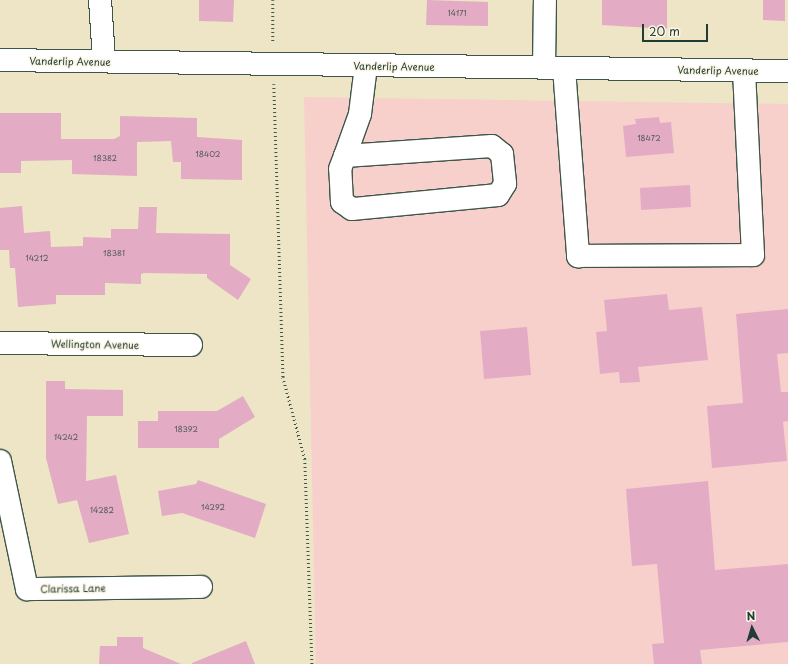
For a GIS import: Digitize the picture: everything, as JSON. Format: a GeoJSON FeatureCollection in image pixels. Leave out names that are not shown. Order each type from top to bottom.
{"type":"FeatureCollection","features":[{"type":"Feature","properties":{"kind":"street"},"geometry":{"type":"LineString","coordinates":[[100,0],[104,62]]}},
{"type":"Feature","properties":{"kind":"street"},"geometry":{"type":"LineString","coordinates":[[545,0],[578,256],[753,255],[744,71]]}},
{"type":"Feature","properties":{"kind":"street","name":"Vanderlip Avenue"},"geometry":{"type":"LineString","coordinates":[[0,60],[788,71]]}},
{"type":"Feature","properties":{"kind":"street"},"geometry":{"type":"LineString","coordinates":[[345,156],[492,146],[502,154],[505,184],[498,195],[352,209],[342,202],[340,169],[360,114],[366,66]]}},
{"type":"Feature","properties":{"kind":"street","name":"Wellington Avenue"},"geometry":{"type":"LineString","coordinates":[[0,343],[190,345]]}},
{"type":"Feature","properties":{"kind":"street","name":"Clarissa Lane"},"geometry":{"type":"LineString","coordinates":[[0,461],[27,589],[201,587]]}},
{"type":"Feature","properties":{"kind":"path"},"geometry":{"type":"LineString","coordinates":[[273,0],[283,377],[305,459],[312,664]]}},
{"type":"Feature","properties":{"kind":"shaded area"},"geometry":{"type":"Polygon","coordinates":[[[304,97],[788,104],[788,664],[316,664],[304,97]]]}},
{"type":"Feature","properties":{"kind":"building"},"geometry":{"type":"Polygon","coordinates":[[[199,0],[234,0],[233,22],[199,21],[199,0]]]}},
{"type":"Feature","properties":{"kind":"building"},"geometry":{"type":"Polygon","coordinates":[[[427,0],[488,2],[488,26],[426,25],[427,0]]]}},
{"type":"Feature","properties":{"kind":"building"},"geometry":{"type":"Polygon","coordinates":[[[602,0],[667,0],[667,29],[602,25],[602,0]]]}},
{"type":"Feature","properties":{"kind":"building"},"geometry":{"type":"Polygon","coordinates":[[[763,0],[785,0],[785,21],[763,20],[763,0]]]}},
{"type":"Feature","properties":{"kind":"building"},"geometry":{"type":"Polygon","coordinates":[[[0,113],[61,113],[61,139],[114,139],[120,136],[120,116],[197,118],[197,137],[242,140],[242,180],[181,179],[181,162],[173,162],[171,141],[137,142],[137,176],[72,174],[72,160],[21,161],[21,173],[0,173],[0,113]]]}},
{"type":"Feature","properties":{"kind":"building"},"geometry":{"type":"Polygon","coordinates":[[[659,117],[660,123],[671,122],[674,153],[626,157],[623,126],[636,124],[635,119],[659,117]]]}},
{"type":"Feature","properties":{"kind":"building"},"geometry":{"type":"Polygon","coordinates":[[[690,185],[691,207],[641,210],[640,188],[690,185]]]}},
{"type":"Feature","properties":{"kind":"building"},"geometry":{"type":"Polygon","coordinates":[[[22,206],[24,233],[50,231],[51,247],[83,246],[83,237],[111,238],[111,229],[138,229],[139,207],[157,207],[156,233],[230,234],[230,265],[251,279],[238,300],[207,278],[207,274],[144,273],[141,274],[141,284],[105,283],[105,295],[56,295],[56,304],[18,307],[15,268],[10,268],[9,250],[0,250],[0,208],[22,206]]]}},
{"type":"Feature","properties":{"kind":"building"},"geometry":{"type":"Polygon","coordinates":[[[667,294],[669,310],[702,307],[708,360],[638,367],[640,382],[620,383],[619,372],[600,374],[596,332],[607,331],[604,300],[667,294]]]}},
{"type":"Feature","properties":{"kind":"building"},"geometry":{"type":"Polygon","coordinates":[[[788,309],[788,353],[777,354],[781,392],[788,392],[788,421],[783,422],[787,461],[712,468],[707,406],[743,403],[736,314],[788,309]]]}},
{"type":"Feature","properties":{"kind":"building"},"geometry":{"type":"Polygon","coordinates":[[[527,327],[531,375],[484,379],[480,331],[527,327]]]}},
{"type":"Feature","properties":{"kind":"building"},"geometry":{"type":"Polygon","coordinates":[[[46,381],[65,381],[65,389],[123,390],[123,416],[87,416],[86,481],[116,475],[129,534],[89,543],[77,500],[58,504],[46,458],[46,381]]]}},
{"type":"Feature","properties":{"kind":"building"},"geometry":{"type":"Polygon","coordinates":[[[243,396],[255,417],[219,439],[219,448],[138,448],[138,421],[158,421],[158,411],[217,411],[243,396]]]}},
{"type":"Feature","properties":{"kind":"building"},"geometry":{"type":"Polygon","coordinates":[[[198,480],[266,504],[255,538],[182,513],[162,516],[158,491],[196,484],[198,480]]]}},
{"type":"Feature","properties":{"kind":"building"},"geometry":{"type":"Polygon","coordinates":[[[708,481],[715,570],[788,564],[788,642],[700,650],[702,664],[654,664],[652,644],[664,643],[657,564],[632,566],[626,489],[708,481]]]}},
{"type":"Feature","properties":{"kind":"building"},"geometry":{"type":"Polygon","coordinates":[[[117,637],[143,637],[143,648],[181,664],[99,664],[100,646],[117,646],[117,637]]]}},
{"type":"Feature","properties":{"kind":"building"},"geometry":{"type":"Polygon","coordinates":[[[246,641],[255,664],[192,664],[192,663],[246,641]]]}}]}
